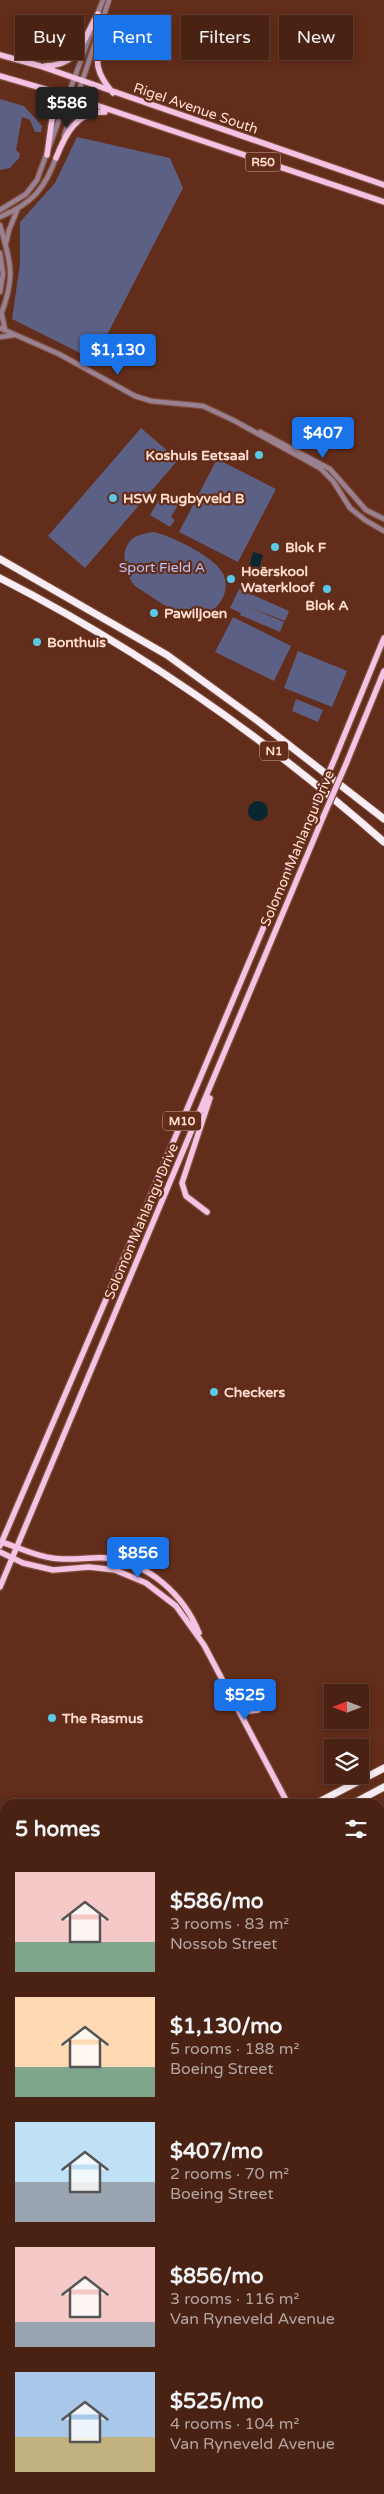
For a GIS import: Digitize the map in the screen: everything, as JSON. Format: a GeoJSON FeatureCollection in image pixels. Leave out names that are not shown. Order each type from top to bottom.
{"type":"FeatureCollection","features":[{"type":"Feature","properties":{"kind":"highway","name":"N1"},"geometry":{"type":"LineString","coordinates":[[0,559],[167,656],[258,720],[384,819]]}},
{"type":"Feature","properties":{"kind":"highway","name":"N1"},"geometry":{"type":"LineString","coordinates":[[0,578],[43,600],[158,669],[258,739],[338,801],[384,842]]}},
{"type":"Feature","properties":{"kind":"highway"},"geometry":{"type":"LineString","coordinates":[[325,1799],[384,1768]]}},
{"type":"Feature","properties":{"kind":"highway"},"geometry":{"type":"LineString","coordinates":[[362,1799],[384,1788]]}},
{"type":"Feature","properties":{"kind":"main road"},"geometry":{"type":"LineString","coordinates":[[40,66],[63,64],[72,58],[79,51],[98,14]]}},
{"type":"Feature","properties":{"kind":"main road","name":"Rigel Avenue South"},"geometry":{"type":"LineString","coordinates":[[0,55],[40,66],[382,184]]}},
{"type":"Feature","properties":{"kind":"main road"},"geometry":{"type":"LineString","coordinates":[[97,60],[99,73],[114,93]]}},
{"type":"Feature","properties":{"kind":"main road","name":"R50"},"geometry":{"type":"LineString","coordinates":[[0,76],[68,96],[112,113],[384,202]]}},
{"type":"Feature","properties":{"kind":"main road"},"geometry":{"type":"LineString","coordinates":[[42,89],[53,112],[47,155]]}},
{"type":"Feature","properties":{"kind":"main road"},"geometry":{"type":"LineString","coordinates":[[56,158],[66,135],[80,119],[99,112],[112,113]]}},
{"type":"Feature","properties":{"kind":"main road"},"geometry":{"type":"LineString","coordinates":[[346,190],[384,207]]}},
{"type":"Feature","properties":{"kind":"main road","name":"Solomon Mahlangu Drive"},"geometry":{"type":"LineString","coordinates":[[1,1544],[146,1206],[384,638]]}},
{"type":"Feature","properties":{"kind":"main road","name":"Solomon Mahlangu Drive"},"geometry":{"type":"LineString","coordinates":[[0,1587],[384,671]]}},
{"type":"Feature","properties":{"kind":"main road"},"geometry":{"type":"LineString","coordinates":[[207,1212],[186,1196],[182,1183],[228,1044]]}},
{"type":"Feature","properties":{"kind":"main road"},"geometry":{"type":"LineString","coordinates":[[1,1544],[54,1558],[87,1557],[117,1560],[148,1573],[159,1580],[182,1601],[196,1624],[204,1644],[285,1799]]}},
{"type":"Feature","properties":{"kind":"main road"},"geometry":{"type":"LineString","coordinates":[[0,1552],[12,1558],[53,1570],[97,1568],[127,1575],[146,1584],[176,1606],[204,1644]]}},
{"type":"Feature","properties":{"kind":"main road"},"geometry":{"type":"LineString","coordinates":[[236,1706],[248,1711],[258,1710]]}},
{"type":"Feature","properties":{"kind":"street"},"geometry":{"type":"LineString","coordinates":[[0,210],[30,190],[43,168],[103,0]]}},
{"type":"Feature","properties":{"kind":"street"},"geometry":{"type":"LineString","coordinates":[[104,15],[109,0]]}},
{"type":"Feature","properties":{"kind":"street"},"geometry":{"type":"LineString","coordinates":[[0,217],[19,207],[41,190],[56,158],[94,45]]}},
{"type":"Feature","properties":{"kind":"street"},"geometry":{"type":"LineString","coordinates":[[6,245],[8,230],[19,207]]}},
{"type":"Feature","properties":{"kind":"street"},"geometry":{"type":"LineString","coordinates":[[0,225],[6,245],[11,278],[9,292],[0,317]]}},
{"type":"Feature","properties":{"kind":"street"},"geometry":{"type":"LineString","coordinates":[[0,253],[3,274],[0,292]]}},
{"type":"Feature","properties":{"kind":"street"},"geometry":{"type":"LineString","coordinates":[[2,311],[2,329],[59,354],[135,396],[151,401],[203,406],[326,467],[339,478],[366,510],[384,519]]}},
{"type":"Feature","properties":{"kind":"street"},"geometry":{"type":"LineString","coordinates":[[0,337],[15,334]]}},
{"type":"Feature","properties":{"kind":"street"},"geometry":{"type":"LineString","coordinates":[[233,420],[323,470],[333,480],[350,508],[365,520],[384,531]]}},
{"type":"Feature","properties":{"kind":"green space"},"geometry":{"type":"Polygon","coordinates":[[[0,99],[24,106],[42,126],[41,132],[35,132],[30,120],[22,117],[16,150],[20,154],[19,158],[10,168],[0,170],[0,99]]]}},
{"type":"Feature","properties":{"kind":"green space"},"geometry":{"type":"Polygon","coordinates":[[[77,137],[170,158],[183,188],[94,360],[12,319],[20,264],[20,222],[55,183],[77,137]]]}},
{"type":"Feature","properties":{"kind":"green space","name":"HSW Rugbyveld B"},"geometry":{"type":"Polygon","coordinates":[[[141,428],[178,460],[85,568],[48,536],[141,428]]]}},
{"type":"Feature","properties":{"kind":"green space"},"geometry":{"type":"Polygon","coordinates":[[[217,459],[276,489],[238,562],[179,532],[217,459]]]}},
{"type":"Feature","properties":{"kind":"green space"},"geometry":{"type":"Polygon","coordinates":[[[162,495],[178,505],[171,517],[175,520],[170,527],[150,515],[162,495]]]}},
{"type":"Feature","properties":{"kind":"green space","name":"Sport Field A"},"geometry":{"type":"Polygon","coordinates":[[[154,532],[181,542],[201,553],[222,572],[226,588],[219,604],[213,610],[198,616],[182,614],[154,599],[131,581],[126,570],[124,557],[127,545],[136,537],[154,532]]]}},
{"type":"Feature","properties":{"kind":"green space"},"geometry":{"type":"Polygon","coordinates":[[[239,589],[289,611],[285,621],[244,605],[284,622],[280,632],[240,615],[241,613],[230,608],[239,589]]]}},
{"type":"Feature","properties":{"kind":"green space"},"geometry":{"type":"Polygon","coordinates":[[[233,617],[291,646],[274,681],[215,652],[233,617]]]}},
{"type":"Feature","properties":{"kind":"green space"},"geometry":{"type":"Polygon","coordinates":[[[298,651],[347,671],[332,707],[284,688],[298,651]]]}},
{"type":"Feature","properties":{"kind":"green space"},"geometry":{"type":"Polygon","coordinates":[[[296,699],[323,710],[318,722],[292,711],[296,699]]]}},
{"type":"Feature","properties":{"kind":"shaded area"},"geometry":{"type":"Polygon","coordinates":[[[253,552],[263,555],[258,572],[248,570],[253,552]]]}},
{"type":"Feature","properties":{"kind":"shaded area"},"geometry":{"type":"Polygon","coordinates":[[[258,801],[265,804],[268,811],[265,818],[258,821],[251,818],[248,811],[251,804],[258,801]]]}},
{"type":"Feature","properties":{"kind":"place","name":"Koshuis Eetsaal"},"geometry":{"type":"Point","coordinates":[259,455]}},
{"type":"Feature","properties":{"kind":"place","name":"HSW Rugbyveld B"},"geometry":{"type":"Point","coordinates":[113,498]}},
{"type":"Feature","properties":{"kind":"place","name":"Blok F"},"geometry":{"type":"Point","coordinates":[275,547]}},
{"type":"Feature","properties":{"kind":"place","name":"Hoërskool Waterkloof"},"geometry":{"type":"Point","coordinates":[231,579]}},
{"type":"Feature","properties":{"kind":"place","name":"Blok A"},"geometry":{"type":"Point","coordinates":[327,589]}},
{"type":"Feature","properties":{"kind":"place","name":"Pawiljoen"},"geometry":{"type":"Point","coordinates":[154,613]}},
{"type":"Feature","properties":{"kind":"place","name":"Bonthuis"},"geometry":{"type":"Point","coordinates":[37,642]}},
{"type":"Feature","properties":{"kind":"place","name":"Checkers"},"geometry":{"type":"Point","coordinates":[214,1392]}},
{"type":"Feature","properties":{"kind":"place","name":"The Rasmus"},"geometry":{"type":"Point","coordinates":[52,1718]}}]}
